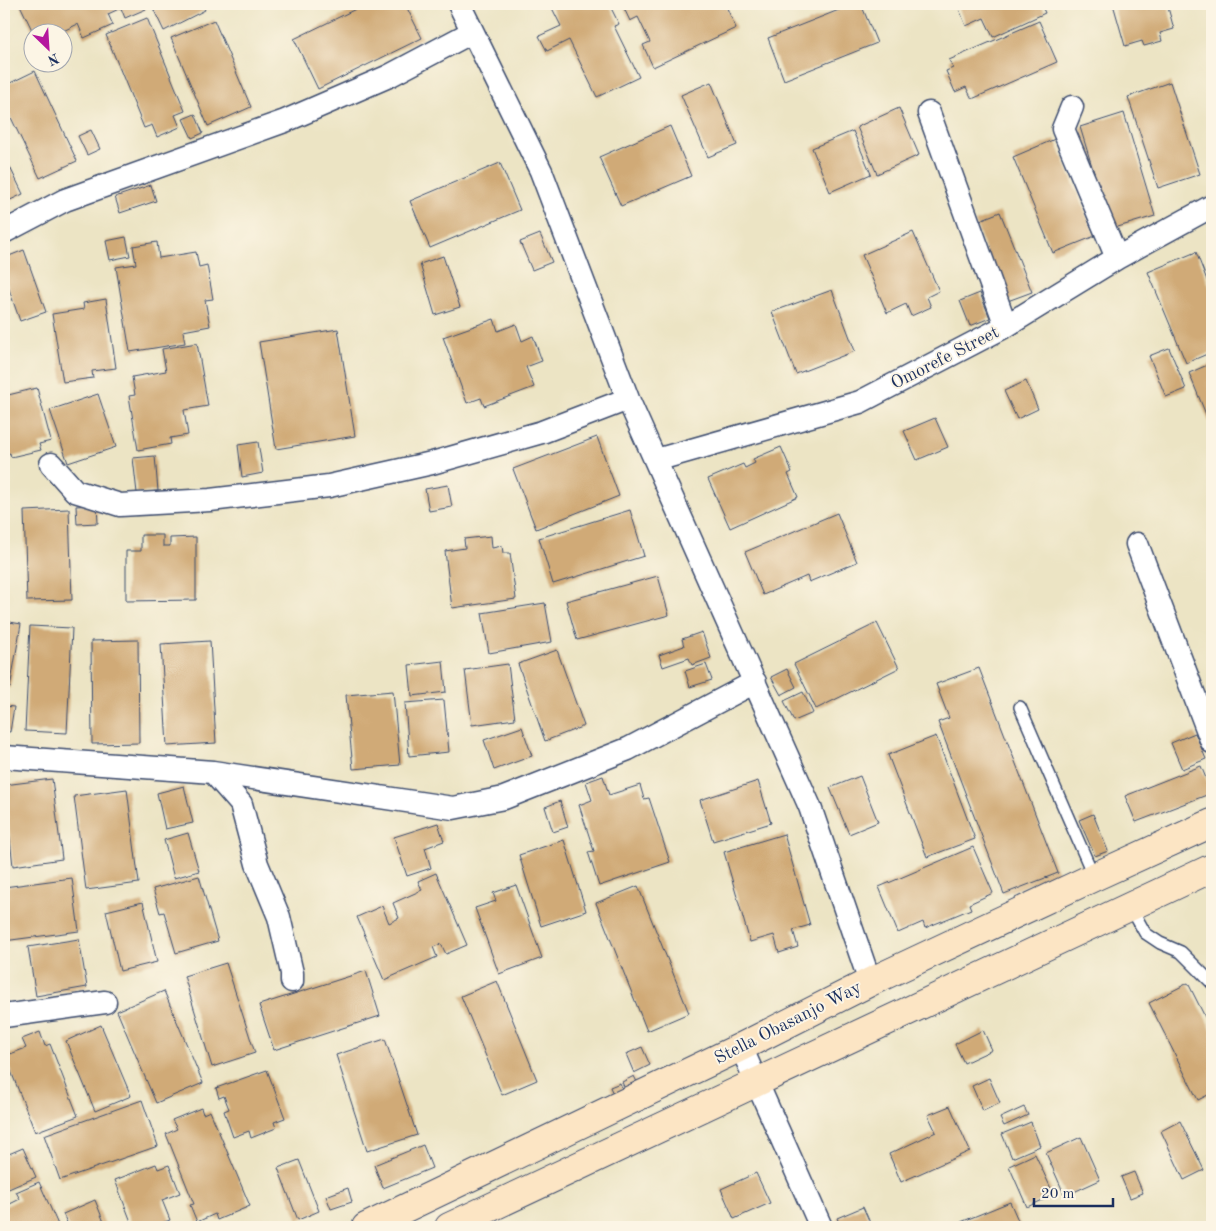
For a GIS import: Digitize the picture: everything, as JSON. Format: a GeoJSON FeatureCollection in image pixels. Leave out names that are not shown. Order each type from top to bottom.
{"type":"FeatureCollection","features":[{"type":"Feature","properties":{"kind":"street"},"geometry":{"type":"LineString","coordinates":[[465,6],[472,32],[541,171],[628,399],[810,807],[870,982]]}},
{"type":"Feature","properties":{"kind":"street"},"geometry":{"type":"LineString","coordinates":[[4,232],[64,200],[294,117],[389,76],[472,32]]}},
{"type":"Feature","properties":{"kind":"street"},"geometry":{"type":"LineString","coordinates":[[1072,107],[1063,129],[1117,258]]}},
{"type":"Feature","properties":{"kind":"street"},"geometry":{"type":"LineString","coordinates":[[929,112],[1006,326]]}},
{"type":"Feature","properties":{"kind":"street","name":"Omorefe Street"},"geometry":{"type":"LineString","coordinates":[[656,460],[860,402],[1006,326],[1117,258],[1212,206]]}},
{"type":"Feature","properties":{"kind":"street"},"geometry":{"type":"LineString","coordinates":[[51,464],[75,491],[120,505],[210,500],[328,486],[432,463],[542,432],[628,399]]}},
{"type":"Feature","properties":{"kind":"street"},"geometry":{"type":"LineString","coordinates":[[1138,544],[1212,742]]}},
{"type":"Feature","properties":{"kind":"street"},"geometry":{"type":"LineString","coordinates":[[4,757],[213,772],[453,808],[504,798],[628,749],[755,682]]}},
{"type":"Feature","properties":{"kind":"street"},"geometry":{"type":"LineString","coordinates":[[213,772],[241,804],[257,864],[279,918],[292,973],[292,981]]}},
{"type":"Feature","properties":{"kind":"street","name":"Stella Obasanjo Way"},"geometry":{"type":"LineString","coordinates":[[366,1227],[740,1047],[870,982],[1212,824]]}},
{"type":"Feature","properties":{"kind":"street"},"geometry":{"type":"LineString","coordinates":[[449,1227],[1212,868]]}},
{"type":"Feature","properties":{"kind":"street"},"geometry":{"type":"LineString","coordinates":[[4,1016],[105,1002]]}},
{"type":"Feature","properties":{"kind":"street"},"geometry":{"type":"LineString","coordinates":[[740,1047],[821,1227]]}},
{"type":"Feature","properties":{"kind":"lane"},"geometry":{"type":"LineString","coordinates":[[1020,707],[1094,877]]}},
{"type":"Feature","properties":{"kind":"lane"},"geometry":{"type":"LineString","coordinates":[[1130,906],[1145,933],[1160,943],[1181,952],[1212,983]]}},
{"type":"Feature","properties":{"kind":"building"},"geometry":{"type":"Polygon","coordinates":[[[144,4],[146,9],[125,18],[121,8],[108,14],[113,25],[84,38],[78,24],[72,27],[72,22],[28,22],[20,5],[144,4]]]}},
{"type":"Feature","properties":{"kind":"building"},"geometry":{"type":"Polygon","coordinates":[[[151,4],[202,4],[205,10],[164,31],[151,4]]]}},
{"type":"Feature","properties":{"kind":"building"},"geometry":{"type":"Polygon","coordinates":[[[366,4],[405,4],[422,38],[318,89],[294,39],[366,4]]]}},
{"type":"Feature","properties":{"kind":"building"},"geometry":{"type":"Polygon","coordinates":[[[550,4],[609,4],[619,24],[614,26],[639,77],[597,97],[569,40],[547,51],[539,36],[561,26],[550,4]]]}},
{"type":"Feature","properties":{"kind":"building"},"geometry":{"type":"Polygon","coordinates":[[[622,4],[722,4],[723,8],[726,6],[736,28],[653,67],[643,45],[650,42],[638,17],[630,21],[622,4]]]}},
{"type":"Feature","properties":{"kind":"building"},"geometry":{"type":"Polygon","coordinates":[[[854,4],[861,4],[877,43],[784,80],[768,38],[854,4]]]}},
{"type":"Feature","properties":{"kind":"building"},"geometry":{"type":"Polygon","coordinates":[[[957,4],[1041,4],[1045,13],[993,37],[984,18],[966,26],[957,4]]]}},
{"type":"Feature","properties":{"kind":"building"},"geometry":{"type":"Polygon","coordinates":[[[1113,4],[1167,4],[1174,29],[1160,33],[1162,41],[1144,46],[1142,41],[1125,46],[1113,4]]]}},
{"type":"Feature","properties":{"kind":"building"},"geometry":{"type":"Polygon","coordinates":[[[147,18],[185,111],[175,115],[180,127],[157,137],[152,125],[144,128],[106,35],[147,18]]]}},
{"type":"Feature","properties":{"kind":"building"},"geometry":{"type":"Polygon","coordinates":[[[214,20],[251,107],[208,126],[171,38],[214,20]]]}},
{"type":"Feature","properties":{"kind":"building"},"geometry":{"type":"Polygon","coordinates":[[[1039,21],[1057,62],[972,99],[966,87],[955,92],[946,71],[953,68],[949,60],[1039,21]]]}},
{"type":"Feature","properties":{"kind":"building"},"geometry":{"type":"Polygon","coordinates":[[[35,72],[77,161],[40,178],[4,103],[4,86],[35,72]]]}},
{"type":"Feature","properties":{"kind":"building"},"geometry":{"type":"Polygon","coordinates":[[[711,82],[737,145],[708,157],[681,95],[711,82]]]}},
{"type":"Feature","properties":{"kind":"building"},"geometry":{"type":"Polygon","coordinates":[[[1170,82],[1200,174],[1158,188],[1128,97],[1170,82]]]}},
{"type":"Feature","properties":{"kind":"building"},"geometry":{"type":"Polygon","coordinates":[[[899,108],[919,155],[877,174],[857,127],[899,108]]]}},
{"type":"Feature","properties":{"kind":"building"},"geometry":{"type":"Polygon","coordinates":[[[1124,113],[1155,216],[1111,229],[1080,127],[1124,113]]]}},
{"type":"Feature","properties":{"kind":"building"},"geometry":{"type":"Polygon","coordinates":[[[195,114],[203,133],[192,138],[183,119],[195,114]]]}},
{"type":"Feature","properties":{"kind":"building"},"geometry":{"type":"Polygon","coordinates":[[[670,126],[691,176],[621,206],[599,157],[670,126]]]}},
{"type":"Feature","properties":{"kind":"building"},"geometry":{"type":"Polygon","coordinates":[[[91,130],[100,149],[87,155],[78,136],[91,130]]]}},
{"type":"Feature","properties":{"kind":"building"},"geometry":{"type":"Polygon","coordinates":[[[853,131],[871,174],[830,192],[812,148],[853,131]]]}},
{"type":"Feature","properties":{"kind":"building"},"geometry":{"type":"Polygon","coordinates":[[[1055,139],[1095,236],[1053,253],[1013,157],[1055,139]]]}},
{"type":"Feature","properties":{"kind":"building"},"geometry":{"type":"Polygon","coordinates":[[[4,155],[23,194],[4,203],[4,155]]]}},
{"type":"Feature","properties":{"kind":"building"},"geometry":{"type":"Polygon","coordinates":[[[500,163],[520,210],[430,248],[410,201],[500,163]]]}},
{"type":"Feature","properties":{"kind":"building"},"geometry":{"type":"Polygon","coordinates":[[[151,185],[156,201],[120,213],[115,197],[151,185]]]}},
{"type":"Feature","properties":{"kind":"building"},"geometry":{"type":"Polygon","coordinates":[[[1000,212],[1032,292],[1005,302],[975,222],[1000,212]]]}},
{"type":"Feature","properties":{"kind":"building"},"geometry":{"type":"Polygon","coordinates":[[[913,232],[939,291],[927,297],[931,307],[911,316],[906,304],[887,313],[862,255],[913,232]]]}},
{"type":"Feature","properties":{"kind":"building"},"geometry":{"type":"Polygon","coordinates":[[[540,234],[552,262],[532,270],[520,242],[540,234]]]}},
{"type":"Feature","properties":{"kind":"building"},"geometry":{"type":"Polygon","coordinates":[[[126,237],[130,256],[110,260],[106,241],[126,237]]]}},
{"type":"Feature","properties":{"kind":"building"},"geometry":{"type":"Polygon","coordinates":[[[157,242],[159,258],[196,252],[199,267],[207,265],[213,299],[205,300],[210,326],[183,331],[185,343],[130,352],[116,267],[136,264],[133,246],[157,242]]]}},
{"type":"Feature","properties":{"kind":"building"},"geometry":{"type":"Polygon","coordinates":[[[24,250],[46,312],[20,321],[4,275],[4,258],[24,250]]]}},
{"type":"Feature","properties":{"kind":"building"},"geometry":{"type":"Polygon","coordinates":[[[1196,252],[1212,293],[1212,352],[1186,363],[1148,272],[1196,252]]]}},
{"type":"Feature","properties":{"kind":"building"},"geometry":{"type":"Polygon","coordinates":[[[443,256],[460,307],[435,315],[420,264],[443,256]]]}},
{"type":"Feature","properties":{"kind":"building"},"geometry":{"type":"Polygon","coordinates":[[[832,290],[855,351],[796,374],[772,312],[832,290]]]}},
{"type":"Feature","properties":{"kind":"building"},"geometry":{"type":"Polygon","coordinates":[[[980,293],[990,318],[970,326],[960,301],[980,293]]]}},
{"type":"Feature","properties":{"kind":"building"},"geometry":{"type":"Polygon","coordinates":[[[106,299],[116,368],[92,371],[93,378],[63,382],[52,314],[84,309],[83,303],[106,299]]]}},
{"type":"Feature","properties":{"kind":"building"},"geometry":{"type":"Polygon","coordinates":[[[494,319],[498,331],[516,324],[522,341],[533,336],[542,361],[526,367],[534,387],[484,406],[481,398],[467,403],[443,337],[494,319]]]}},
{"type":"Feature","properties":{"kind":"building"},"geometry":{"type":"Polygon","coordinates":[[[338,329],[355,436],[276,449],[259,342],[338,329]]]}},
{"type":"Feature","properties":{"kind":"building"},"geometry":{"type":"Polygon","coordinates":[[[197,343],[208,406],[184,410],[188,435],[170,438],[171,444],[138,450],[129,396],[135,395],[132,377],[166,371],[162,349],[197,343]]]}},
{"type":"Feature","properties":{"kind":"building"},"geometry":{"type":"Polygon","coordinates":[[[1169,348],[1186,389],[1166,397],[1149,356],[1169,348]]]}},
{"type":"Feature","properties":{"kind":"building"},"geometry":{"type":"Polygon","coordinates":[[[1212,363],[1212,429],[1189,373],[1212,363]]]}},
{"type":"Feature","properties":{"kind":"building"},"geometry":{"type":"Polygon","coordinates":[[[1026,381],[1038,409],[1017,419],[1004,391],[1026,381]]]}},
{"type":"Feature","properties":{"kind":"building"},"geometry":{"type":"Polygon","coordinates":[[[37,388],[51,441],[39,444],[41,450],[11,457],[10,453],[4,455],[4,396],[37,388]]]}},
{"type":"Feature","properties":{"kind":"building"},"geometry":{"type":"Polygon","coordinates":[[[98,394],[116,447],[68,463],[50,410],[98,394]]]}},
{"type":"Feature","properties":{"kind":"building"},"geometry":{"type":"Polygon","coordinates":[[[935,418],[948,447],[917,460],[904,431],[935,418]]]}},
{"type":"Feature","properties":{"kind":"building"},"geometry":{"type":"Polygon","coordinates":[[[597,437],[619,496],[536,529],[513,469],[597,437]]]}},
{"type":"Feature","properties":{"kind":"building"},"geometry":{"type":"Polygon","coordinates":[[[258,442],[263,473],[242,477],[238,445],[258,442]]]}},
{"type":"Feature","properties":{"kind":"building"},"geometry":{"type":"Polygon","coordinates":[[[781,447],[792,472],[788,474],[798,497],[730,528],[708,479],[743,464],[745,468],[755,463],[753,459],[781,447]]]}},
{"type":"Feature","properties":{"kind":"building"},"geometry":{"type":"Polygon","coordinates":[[[155,456],[158,491],[137,493],[133,458],[155,456]]]}},
{"type":"Feature","properties":{"kind":"building"},"geometry":{"type":"Polygon","coordinates":[[[448,485],[452,507],[429,511],[425,489],[448,485]]]}},
{"type":"Feature","properties":{"kind":"building"},"geometry":{"type":"Polygon","coordinates":[[[97,505],[98,523],[77,524],[76,506],[97,505]]]}},
{"type":"Feature","properties":{"kind":"building"},"geometry":{"type":"Polygon","coordinates":[[[69,509],[72,600],[27,601],[24,511],[69,509]]]}},
{"type":"Feature","properties":{"kind":"building"},"geometry":{"type":"Polygon","coordinates":[[[630,510],[644,556],[553,584],[539,538],[630,510]]]}},
{"type":"Feature","properties":{"kind":"building"},"geometry":{"type":"Polygon","coordinates":[[[837,513],[857,562],[809,582],[807,576],[763,595],[745,552],[837,513]]]}},
{"type":"Feature","properties":{"kind":"building"},"geometry":{"type":"Polygon","coordinates":[[[141,535],[163,535],[163,546],[170,546],[170,538],[196,537],[196,600],[126,601],[126,551],[141,551],[141,535]]]}},
{"type":"Feature","properties":{"kind":"building"},"geometry":{"type":"Polygon","coordinates":[[[491,536],[492,548],[502,546],[503,553],[510,553],[516,599],[452,608],[445,551],[465,548],[464,539],[491,536]]]}},
{"type":"Feature","properties":{"kind":"building"},"geometry":{"type":"Polygon","coordinates":[[[658,576],[669,615],[577,640],[566,601],[658,576]]]}},
{"type":"Feature","properties":{"kind":"building"},"geometry":{"type":"Polygon","coordinates":[[[545,603],[552,642],[489,653],[482,613],[545,603]]]}},
{"type":"Feature","properties":{"kind":"building"},"geometry":{"type":"Polygon","coordinates":[[[4,621],[21,624],[10,688],[4,687],[4,621]]]}},
{"type":"Feature","properties":{"kind":"building"},"geometry":{"type":"Polygon","coordinates":[[[877,623],[899,668],[816,709],[794,664],[877,623]]]}},
{"type":"Feature","properties":{"kind":"building"},"geometry":{"type":"Polygon","coordinates":[[[30,626],[72,628],[67,733],[25,731],[30,626]]]}},
{"type":"Feature","properties":{"kind":"building"},"geometry":{"type":"Polygon","coordinates":[[[702,632],[711,658],[692,665],[689,658],[663,667],[659,655],[684,646],[682,639],[702,632]]]}},
{"type":"Feature","properties":{"kind":"building"},"geometry":{"type":"Polygon","coordinates":[[[138,640],[139,743],[92,744],[91,641],[138,640]]]}},
{"type":"Feature","properties":{"kind":"building"},"geometry":{"type":"Polygon","coordinates":[[[210,641],[216,743],[167,746],[161,644],[210,641]]]}},
{"type":"Feature","properties":{"kind":"building"},"geometry":{"type":"Polygon","coordinates":[[[557,650],[584,726],[545,741],[518,664],[557,650]]]}},
{"type":"Feature","properties":{"kind":"building"},"geometry":{"type":"Polygon","coordinates":[[[443,661],[446,692],[412,696],[409,665],[443,661]]]}},
{"type":"Feature","properties":{"kind":"building"},"geometry":{"type":"Polygon","coordinates":[[[508,664],[515,719],[472,725],[465,670],[508,664]]]}},
{"type":"Feature","properties":{"kind":"building"},"geometry":{"type":"Polygon","coordinates":[[[706,664],[712,680],[690,687],[685,671],[706,664]]]}},
{"type":"Feature","properties":{"kind":"building"},"geometry":{"type":"Polygon","coordinates":[[[979,668],[1058,873],[1004,894],[938,722],[949,718],[936,684],[979,668]]]}},
{"type":"Feature","properties":{"kind":"building"},"geometry":{"type":"Polygon","coordinates":[[[787,669],[796,687],[781,695],[771,677],[787,669]]]}},
{"type":"Feature","properties":{"kind":"building"},"geometry":{"type":"Polygon","coordinates":[[[393,691],[400,765],[353,769],[346,695],[393,691]]]}},
{"type":"Feature","properties":{"kind":"building"},"geometry":{"type":"Polygon","coordinates":[[[803,692],[813,713],[794,721],[784,701],[803,692]]]}},
{"type":"Feature","properties":{"kind":"building"},"geometry":{"type":"Polygon","coordinates":[[[444,700],[449,752],[409,756],[405,703],[444,700]]]}},
{"type":"Feature","properties":{"kind":"building"},"geometry":{"type":"Polygon","coordinates":[[[4,706],[14,707],[10,732],[4,731],[4,706]]]}},
{"type":"Feature","properties":{"kind":"building"},"geometry":{"type":"Polygon","coordinates":[[[522,727],[532,756],[494,770],[484,740],[522,727]]]}},
{"type":"Feature","properties":{"kind":"building"},"geometry":{"type":"Polygon","coordinates":[[[1195,733],[1206,759],[1182,769],[1171,743],[1195,733]]]}},
{"type":"Feature","properties":{"kind":"building"},"geometry":{"type":"Polygon","coordinates":[[[936,736],[975,839],[927,857],[888,755],[936,736]]]}},
{"type":"Feature","properties":{"kind":"building"},"geometry":{"type":"Polygon","coordinates":[[[1201,766],[1212,793],[1136,822],[1125,796],[1201,766]]]}},
{"type":"Feature","properties":{"kind":"building"},"geometry":{"type":"Polygon","coordinates":[[[603,776],[609,795],[640,785],[644,799],[649,798],[670,862],[599,886],[588,852],[594,851],[579,805],[592,800],[586,782],[603,776]]]}},
{"type":"Feature","properties":{"kind":"building"},"geometry":{"type":"Polygon","coordinates":[[[860,776],[878,822],[849,834],[830,788],[860,776]]]}},
{"type":"Feature","properties":{"kind":"building"},"geometry":{"type":"Polygon","coordinates":[[[52,779],[62,859],[13,866],[4,785],[52,779]]]}},
{"type":"Feature","properties":{"kind":"building"},"geometry":{"type":"Polygon","coordinates":[[[758,781],[771,823],[713,841],[700,800],[758,781]]]}},
{"type":"Feature","properties":{"kind":"building"},"geometry":{"type":"Polygon","coordinates":[[[184,786],[193,823],[165,829],[157,793],[184,786]]]}},
{"type":"Feature","properties":{"kind":"building"},"geometry":{"type":"Polygon","coordinates":[[[127,789],[139,883],[86,890],[74,796],[127,789]]]}},
{"type":"Feature","properties":{"kind":"building"},"geometry":{"type":"Polygon","coordinates":[[[560,801],[568,827],[553,832],[545,807],[560,801]]]}},
{"type":"Feature","properties":{"kind":"building"},"geometry":{"type":"Polygon","coordinates":[[[1093,814],[1108,851],[1095,856],[1079,820],[1093,814]]]}},
{"type":"Feature","properties":{"kind":"building"},"geometry":{"type":"Polygon","coordinates":[[[438,823],[444,841],[425,848],[431,868],[407,876],[394,837],[438,823]]]}},
{"type":"Feature","properties":{"kind":"building"},"geometry":{"type":"Polygon","coordinates":[[[188,833],[199,871],[174,878],[164,840],[188,833]]]}},
{"type":"Feature","properties":{"kind":"building"},"geometry":{"type":"Polygon","coordinates":[[[784,834],[810,925],[793,930],[798,947],[779,953],[774,935],[750,942],[724,852],[784,834]]]}},
{"type":"Feature","properties":{"kind":"building"},"geometry":{"type":"Polygon","coordinates":[[[564,840],[586,911],[541,926],[519,855],[564,840]]]}},
{"type":"Feature","properties":{"kind":"building"},"geometry":{"type":"Polygon","coordinates":[[[973,847],[993,893],[969,904],[971,909],[925,928],[923,922],[898,933],[879,887],[973,847]]]}},
{"type":"Feature","properties":{"kind":"building"},"geometry":{"type":"Polygon","coordinates":[[[436,873],[467,945],[446,954],[441,944],[433,947],[437,957],[384,980],[357,917],[382,906],[389,923],[399,918],[393,903],[422,890],[418,881],[436,873]]]}},
{"type":"Feature","properties":{"kind":"building"},"geometry":{"type":"Polygon","coordinates":[[[199,876],[218,941],[176,953],[164,912],[160,913],[153,889],[199,876]]]}},
{"type":"Feature","properties":{"kind":"building"},"geometry":{"type":"Polygon","coordinates":[[[72,878],[79,931],[4,941],[4,887],[72,878]]]}},
{"type":"Feature","properties":{"kind":"building"},"geometry":{"type":"Polygon","coordinates":[[[516,885],[542,958],[499,974],[475,908],[496,901],[493,893],[516,885]]]}},
{"type":"Feature","properties":{"kind":"building"},"geometry":{"type":"Polygon","coordinates":[[[638,886],[689,1013],[647,1031],[596,903],[638,886]]]}},
{"type":"Feature","properties":{"kind":"building"},"geometry":{"type":"Polygon","coordinates":[[[143,902],[157,962],[120,971],[106,911],[143,902]]]}},
{"type":"Feature","properties":{"kind":"building"},"geometry":{"type":"Polygon","coordinates":[[[79,939],[87,987],[36,996],[28,947],[79,939]]]}},
{"type":"Feature","properties":{"kind":"building"},"geometry":{"type":"Polygon","coordinates":[[[226,963],[255,1053],[212,1067],[184,976],[226,963]]]}},
{"type":"Feature","properties":{"kind":"building"},"geometry":{"type":"Polygon","coordinates":[[[366,971],[380,1016],[274,1050],[259,1005],[366,971]]]}},
{"type":"Feature","properties":{"kind":"building"},"geometry":{"type":"Polygon","coordinates":[[[497,981],[537,1080],[502,1095],[461,996],[497,981]]]}},
{"type":"Feature","properties":{"kind":"building"},"geometry":{"type":"Polygon","coordinates":[[[1188,983],[1212,1031],[1212,1093],[1198,1100],[1149,1003],[1188,983]]]}},
{"type":"Feature","properties":{"kind":"building"},"geometry":{"type":"Polygon","coordinates":[[[164,991],[203,1083],[156,1103],[117,1011],[164,991]]]}},
{"type":"Feature","properties":{"kind":"building"},"geometry":{"type":"Polygon","coordinates":[[[101,1025],[131,1096],[95,1111],[66,1041],[101,1025]]]}},
{"type":"Feature","properties":{"kind":"building"},"geometry":{"type":"Polygon","coordinates":[[[983,1030],[992,1050],[964,1063],[955,1044],[983,1030]]]}},
{"type":"Feature","properties":{"kind":"building"},"geometry":{"type":"Polygon","coordinates":[[[40,1032],[45,1046],[50,1044],[78,1116],[35,1132],[5,1056],[26,1048],[22,1039],[40,1032]]]}},
{"type":"Feature","properties":{"kind":"building"},"geometry":{"type":"Polygon","coordinates":[[[385,1039],[417,1135],[367,1151],[336,1055],[385,1039]]]}},
{"type":"Feature","properties":{"kind":"building"},"geometry":{"type":"Polygon","coordinates":[[[642,1047],[650,1065],[634,1073],[626,1054],[642,1047]]]}},
{"type":"Feature","properties":{"kind":"building"},"geometry":{"type":"Polygon","coordinates":[[[267,1070],[285,1118],[274,1122],[276,1128],[251,1138],[249,1131],[233,1137],[224,1111],[229,1109],[224,1096],[219,1098],[216,1088],[267,1070]]]}},
{"type":"Feature","properties":{"kind":"building"},"geometry":{"type":"Polygon","coordinates":[[[634,1076],[640,1088],[627,1094],[622,1082],[634,1076]]]}},
{"type":"Feature","properties":{"kind":"building"},"geometry":{"type":"Polygon","coordinates":[[[989,1078],[1000,1103],[983,1111],[972,1086],[989,1078]]]}},
{"type":"Feature","properties":{"kind":"building"},"geometry":{"type":"Polygon","coordinates":[[[620,1083],[625,1094],[615,1099],[610,1087],[620,1083]]]}},
{"type":"Feature","properties":{"kind":"building"},"geometry":{"type":"Polygon","coordinates":[[[142,1100],[158,1146],[60,1180],[44,1135],[142,1100]]]}},
{"type":"Feature","properties":{"kind":"building"},"geometry":{"type":"Polygon","coordinates":[[[950,1106],[970,1151],[901,1182],[889,1154],[936,1132],[928,1115],[950,1106]]]}},
{"type":"Feature","properties":{"kind":"building"},"geometry":{"type":"Polygon","coordinates":[[[1024,1107],[1028,1115],[1004,1126],[1000,1118],[1024,1107]]]}},
{"type":"Feature","properties":{"kind":"building"},"geometry":{"type":"Polygon","coordinates":[[[201,1108],[203,1114],[210,1111],[250,1206],[217,1220],[215,1214],[197,1222],[190,1205],[194,1204],[166,1134],[177,1129],[172,1120],[201,1108]]]}},
{"type":"Feature","properties":{"kind":"building"},"geometry":{"type":"Polygon","coordinates":[[[1180,1121],[1204,1170],[1184,1180],[1161,1131],[1180,1121]]]}},
{"type":"Feature","properties":{"kind":"building"},"geometry":{"type":"Polygon","coordinates":[[[1031,1122],[1040,1146],[1012,1158],[1002,1134],[1031,1122]]]}},
{"type":"Feature","properties":{"kind":"building"},"geometry":{"type":"Polygon","coordinates":[[[1081,1137],[1100,1180],[1065,1196],[1046,1153],[1081,1137]]]}},
{"type":"Feature","properties":{"kind":"building"},"geometry":{"type":"Polygon","coordinates":[[[423,1145],[432,1168],[383,1188],[374,1165],[423,1145]]]}},
{"type":"Feature","properties":{"kind":"building"},"geometry":{"type":"Polygon","coordinates":[[[23,1148],[36,1177],[4,1191],[4,1156],[23,1148]]]}},
{"type":"Feature","properties":{"kind":"building"},"geometry":{"type":"Polygon","coordinates":[[[1035,1154],[1054,1195],[1027,1207],[1009,1166],[1035,1154]]]}},
{"type":"Feature","properties":{"kind":"building"},"geometry":{"type":"Polygon","coordinates":[[[299,1160],[319,1211],[298,1220],[278,1168],[299,1160]]]}},
{"type":"Feature","properties":{"kind":"building"},"geometry":{"type":"Polygon","coordinates":[[[156,1164],[158,1169],[169,1165],[180,1193],[162,1200],[170,1220],[151,1227],[133,1227],[115,1180],[156,1164]]]}},
{"type":"Feature","properties":{"kind":"building"},"geometry":{"type":"Polygon","coordinates":[[[1134,1172],[1143,1193],[1130,1198],[1121,1177],[1134,1172]]]}},
{"type":"Feature","properties":{"kind":"building"},"geometry":{"type":"Polygon","coordinates":[[[756,1173],[770,1203],[734,1219],[721,1189],[756,1173]]]}},
{"type":"Feature","properties":{"kind":"building"},"geometry":{"type":"Polygon","coordinates":[[[39,1182],[59,1227],[4,1227],[4,1207],[20,1199],[16,1192],[39,1182]]]}},
{"type":"Feature","properties":{"kind":"building"},"geometry":{"type":"Polygon","coordinates":[[[348,1188],[352,1202],[331,1209],[326,1196],[348,1188]]]}},
{"type":"Feature","properties":{"kind":"building"},"geometry":{"type":"Polygon","coordinates":[[[95,1200],[106,1227],[69,1227],[63,1214],[95,1200]]]}},
{"type":"Feature","properties":{"kind":"building"},"geometry":{"type":"Polygon","coordinates":[[[1010,1202],[1021,1227],[963,1227],[961,1222],[1010,1202]]]}},
{"type":"Feature","properties":{"kind":"building"},"geometry":{"type":"Polygon","coordinates":[[[863,1207],[872,1227],[841,1227],[837,1218],[863,1207]]]}}]}
